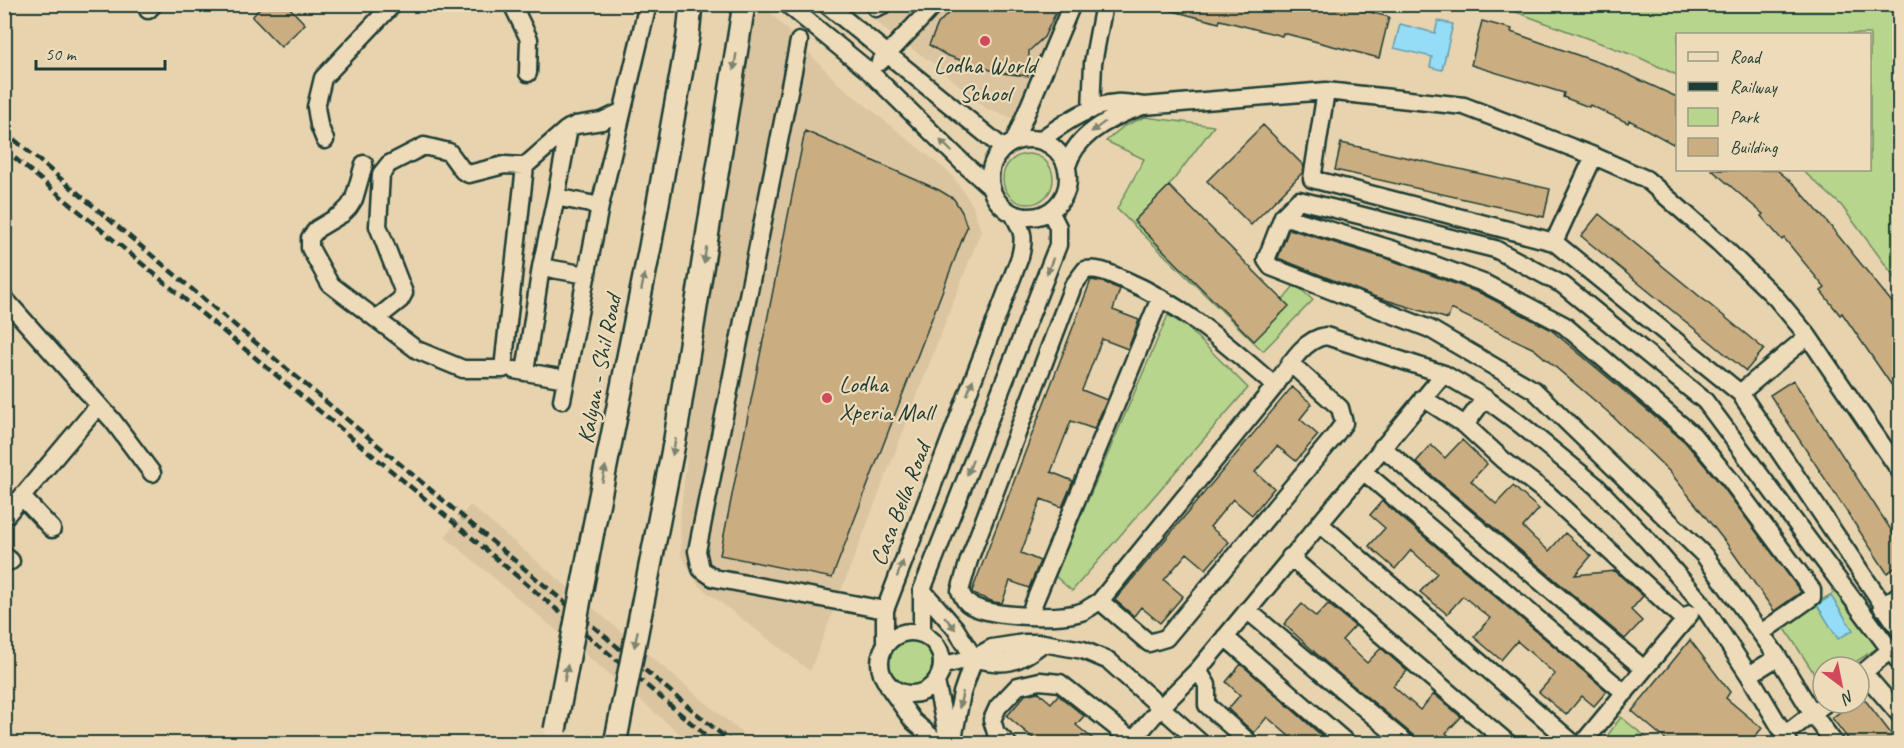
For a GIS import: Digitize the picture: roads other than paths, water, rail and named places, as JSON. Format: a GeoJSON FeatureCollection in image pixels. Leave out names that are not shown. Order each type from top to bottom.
{"type":"FeatureCollection","features":[{"type":"Feature","properties":{"kind":"main road","name":"Kalyan - Shil Road"},"geometry":{"type":"LineString","coordinates":[[553,737],[650,247],[688,36],[691,4]]}},
{"type":"Feature","properties":{"kind":"main road"},"geometry":{"type":"LineString","coordinates":[[615,744],[675,439],[744,4]]}},
{"type":"Feature","properties":{"kind":"street"},"geometry":{"type":"LineString","coordinates":[[325,140],[319,125],[316,107],[323,78],[393,4]]}},
{"type":"Feature","properties":{"kind":"street"},"geometry":{"type":"LineString","coordinates":[[512,4],[529,39],[528,73]]}},
{"type":"Feature","properties":{"kind":"street"},"geometry":{"type":"LineString","coordinates":[[562,400],[600,206],[648,4]]}},
{"type":"Feature","properties":{"kind":"street","name":"Casa Bella Road"},"geometry":{"type":"LineString","coordinates":[[787,4],[870,72],[989,186],[1002,207],[1013,214],[1021,227],[1024,241],[1014,274],[885,609],[885,646],[880,663],[885,681]]}},
{"type":"Feature","properties":{"kind":"street"},"geometry":{"type":"LineString","coordinates":[[826,4],[887,55],[1008,145]]}},
{"type":"Feature","properties":{"kind":"street"},"geometry":{"type":"LineString","coordinates":[[873,4],[876,8],[885,4]]}},
{"type":"Feature","properties":{"kind":"street"},"geometry":{"type":"LineString","coordinates":[[870,72],[935,4]]}},
{"type":"Feature","properties":{"kind":"street"},"geometry":{"type":"LineString","coordinates":[[989,186],[994,159],[1008,145],[1072,4]]}},
{"type":"Feature","properties":{"kind":"street"},"geometry":{"type":"LineString","coordinates":[[1091,110],[1093,63],[1104,4]]}},
{"type":"Feature","properties":{"kind":"street"},"geometry":{"type":"LineString","coordinates":[[799,41],[697,551],[702,569],[714,579],[885,609]]}},
{"type":"Feature","properties":{"kind":"street"},"geometry":{"type":"LineString","coordinates":[[1040,140],[1091,110],[1117,103],[1144,106],[1326,91],[1464,106],[1594,156],[1646,179],[1718,242],[1759,282],[1808,336],[1899,471]]}},
{"type":"Feature","properties":{"kind":"street"},"geometry":{"type":"LineString","coordinates":[[1326,91],[1312,179],[1554,242],[1740,393],[1899,630]]}},
{"type":"Feature","properties":{"kind":"street"},"geometry":{"type":"LineString","coordinates":[[1067,166],[1081,142],[1099,125],[1120,114],[1144,106]]}},
{"type":"Feature","properties":{"kind":"street"},"geometry":{"type":"LineString","coordinates":[[503,369],[525,166],[568,128],[602,121],[621,112]]}},
{"type":"Feature","properties":{"kind":"street"},"geometry":{"type":"LineString","coordinates":[[525,372],[541,267],[568,128]]}},
{"type":"Feature","properties":{"kind":"street"},"geometry":{"type":"LineString","coordinates":[[1008,145],[1027,138],[1052,145],[1061,154],[1067,166],[1069,178],[1060,202],[1050,211],[1032,217],[1013,214]]}},
{"type":"Feature","properties":{"kind":"street"},"geometry":{"type":"LineString","coordinates":[[376,319],[400,300],[404,293],[378,226],[381,174],[389,164],[424,146],[448,152],[463,171],[469,174],[504,165],[525,166]]}},
{"type":"Feature","properties":{"kind":"street"},"geometry":{"type":"LineString","coordinates":[[1554,242],[1594,156]]}},
{"type":"Feature","properties":{"kind":"street"},"geometry":{"type":"LineString","coordinates":[[364,164],[354,199],[349,207],[342,214],[317,229],[310,238],[310,249],[330,284],[417,350],[463,369],[503,369],[566,379]]}},
{"type":"Feature","properties":{"kind":"street"},"geometry":{"type":"LineString","coordinates":[[556,196],[600,206]]}},
{"type":"Feature","properties":{"kind":"street"},"geometry":{"type":"LineString","coordinates":[[1811,711],[1778,657],[1704,555],[1534,390],[1430,329],[1271,267],[1266,260],[1283,216],[1299,200],[1495,249],[1563,285],[1705,401],[1894,657],[1871,669]]}},
{"type":"Feature","properties":{"kind":"street"},"geometry":{"type":"LineString","coordinates":[[922,634],[922,590],[1058,245],[1058,226],[1050,211]]}},
{"type":"Feature","properties":{"kind":"street"},"geometry":{"type":"LineString","coordinates":[[1283,216],[1394,250],[1486,284],[1564,325],[1694,435],[1812,590],[1812,597],[1761,633]]}},
{"type":"Feature","properties":{"kind":"street"},"geometry":{"type":"LineString","coordinates":[[541,267],[587,275]]}},
{"type":"Feature","properties":{"kind":"street"},"geometry":{"type":"LineString","coordinates":[[1275,386],[1194,318],[1160,297],[1098,269],[1085,270],[1073,286],[969,560],[960,591],[965,602],[998,613],[1052,617],[1083,611],[1100,601],[1275,386],[1290,363],[1315,338],[1326,336],[1444,374],[1485,398],[1521,424],[1596,486],[1700,601],[1749,675],[1787,739],[1812,715]]}},
{"type":"Feature","properties":{"kind":"street"},"geometry":{"type":"LineString","coordinates":[[1029,615],[1160,297]]}},
{"type":"Feature","properties":{"kind":"street"},"geometry":{"type":"LineString","coordinates":[[4,298],[99,405],[139,453],[152,473]]}},
{"type":"Feature","properties":{"kind":"street"},"geometry":{"type":"LineString","coordinates":[[1740,393],[1808,336]]}},
{"type":"Feature","properties":{"kind":"street"},"geometry":{"type":"LineString","coordinates":[[1100,601],[1149,643],[1166,638],[1333,438],[1344,423],[1340,408],[1290,363]]}},
{"type":"Feature","properties":{"kind":"street"},"geometry":{"type":"LineString","coordinates":[[1008,744],[996,733],[992,720],[998,707],[1018,686],[1040,681],[1060,683],[1135,742],[1160,708],[1198,670],[1444,374]]}},
{"type":"Feature","properties":{"kind":"street"},"geometry":{"type":"LineString","coordinates":[[1465,424],[1485,398]]}},
{"type":"Feature","properties":{"kind":"street"},"geometry":{"type":"LineString","coordinates":[[1423,399],[1465,424],[1503,460],[1548,494],[1684,620]]}},
{"type":"Feature","properties":{"kind":"street"},"geometry":{"type":"LineString","coordinates":[[4,518],[99,405]]}},
{"type":"Feature","properties":{"kind":"street"},"geometry":{"type":"LineString","coordinates":[[1382,447],[1644,669]]}},
{"type":"Feature","properties":{"kind":"street"},"geometry":{"type":"LineString","coordinates":[[1363,471],[1624,693]]}},
{"type":"Feature","properties":{"kind":"street"},"geometry":{"type":"LineString","coordinates":[[22,497],[52,529]]}},
{"type":"Feature","properties":{"kind":"street"},"geometry":{"type":"LineString","coordinates":[[1319,523],[1574,744]]}},
{"type":"Feature","properties":{"kind":"street"},"geometry":{"type":"LineString","coordinates":[[1290,557],[1509,744]]}},
{"type":"Feature","properties":{"kind":"street"},"geometry":{"type":"LineString","coordinates":[[922,590],[956,628],[974,658],[962,693],[951,744]]}},
{"type":"Feature","properties":{"kind":"street"},"geometry":{"type":"LineString","coordinates":[[1882,607],[1899,594]]}},
{"type":"Feature","properties":{"kind":"street"},"geometry":{"type":"LineString","coordinates":[[1582,744],[1700,601]]}},
{"type":"Feature","properties":{"kind":"street"},"geometry":{"type":"LineString","coordinates":[[1247,610],[1407,744]]}},
{"type":"Feature","properties":{"kind":"street"},"geometry":{"type":"LineString","coordinates":[[885,646],[901,633],[922,634],[939,648],[944,665],[936,682],[929,689],[910,694],[900,693],[885,681]]}},
{"type":"Feature","properties":{"kind":"street"},"geometry":{"type":"LineString","coordinates":[[1225,637],[1348,744]]}},
{"type":"Feature","properties":{"kind":"street"},"geometry":{"type":"LineString","coordinates":[[944,665],[974,658],[994,664],[1025,658],[1043,644],[1083,650],[1109,661],[1202,744]]}},
{"type":"Feature","properties":{"kind":"street"},"geometry":{"type":"LineString","coordinates":[[1749,675],[1778,657]]}},
{"type":"Feature","properties":{"kind":"street"},"geometry":{"type":"LineString","coordinates":[[1198,670],[1207,685],[1207,705],[1251,744]]}},
{"type":"Feature","properties":{"kind":"street"},"geometry":{"type":"LineString","coordinates":[[885,681],[913,721],[940,744]]}},
{"type":"Feature","properties":{"kind":"street"},"geometry":{"type":"LineString","coordinates":[[936,682],[951,744]]}},
{"type":"Feature","properties":{"kind":"street"},"geometry":{"type":"LineString","coordinates":[[1871,685],[1899,715]]}},
{"type":"Feature","properties":{"kind":"street"},"geometry":{"type":"LineString","coordinates":[[1814,715],[1835,744]]}},
{"type":"Feature","properties":{"kind":"water"},"geometry":{"type":"Polygon","coordinates":[[[1438,21],[1453,24],[1442,70],[1430,67],[1432,57],[1394,48],[1400,24],[1435,33],[1438,21]]]}},
{"type":"Feature","properties":{"kind":"water"},"geometry":{"type":"Polygon","coordinates":[[[1831,596],[1853,630],[1838,639],[1817,605],[1831,596]]]}},
{"type":"Feature","properties":{"kind":"railway"},"geometry":{"type":"LineString","coordinates":[[4,131],[733,744]]}},
{"type":"Feature","properties":{"kind":"railway"},"geometry":{"type":"LineString","coordinates":[[4,149],[716,744]]}},
{"type":"Feature","properties":{"kind":"place","name":"Lodha World School"},"geometry":{"type":"Point","coordinates":[985,41]}},
{"type":"Feature","properties":{"kind":"place","name":"Lodha Xperia Mall"},"geometry":{"type":"Point","coordinates":[827,398]}}]}
